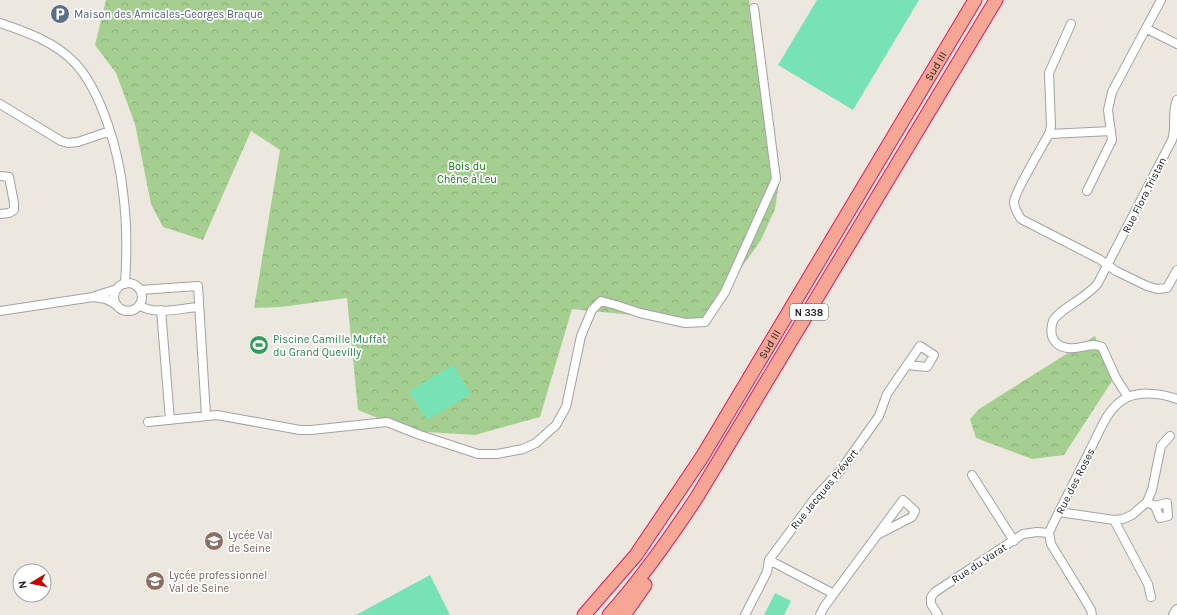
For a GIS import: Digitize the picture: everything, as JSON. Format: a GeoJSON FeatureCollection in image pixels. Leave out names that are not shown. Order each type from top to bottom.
{"type":"FeatureCollection","features":[{"type":"Feature","properties":{"kind":"highway","name":"Sud III"},"geometry":{"type":"LineString","coordinates":[[584,615],[636,554],[702,457],[975,0]]}},
{"type":"Feature","properties":{"kind":"highway","name":"Sud III"},"geometry":{"type":"LineString","coordinates":[[609,615],[653,561],[698,497],[996,0]]}},
{"type":"Feature","properties":{"kind":"highway"},"geometry":{"type":"LineString","coordinates":[[624,615],[662,560],[698,497]]}},
{"type":"Feature","properties":{"kind":"street"},"geometry":{"type":"LineString","coordinates":[[1087,191],[1112,140],[1108,110],[1111,96],[1161,0]]}},
{"type":"Feature","properties":{"kind":"street"},"geometry":{"type":"LineString","coordinates":[[148,422],[217,415],[300,430],[311,430],[387,422],[420,435],[478,454],[497,454],[523,449],[536,443],[556,425],[566,407],[581,336],[592,310],[600,301],[640,313],[686,324],[705,322],[725,292],[776,179],[754,8]]}},
{"type":"Feature","properties":{"kind":"street"},"geometry":{"type":"LineString","coordinates":[[0,23],[23,31],[49,43],[74,62],[93,87],[110,131],[123,192],[126,234],[125,284]]}},
{"type":"Feature","properties":{"kind":"street"},"geometry":{"type":"LineString","coordinates":[[1071,24],[1048,73],[1051,126],[1049,134],[1014,200],[1015,209],[1021,220],[1099,259],[1116,271],[1147,286],[1158,289],[1166,288],[1177,270]]}},
{"type":"Feature","properties":{"kind":"street"},"geometry":{"type":"LineString","coordinates":[[1147,29],[1177,44]]}},
{"type":"Feature","properties":{"kind":"street","name":"Rue Flora Tristan"},"geometry":{"type":"LineString","coordinates":[[1128,397],[1116,378],[1102,347],[1095,345],[1065,348],[1056,342],[1051,332],[1051,327],[1053,320],[1056,317],[1093,290],[1098,283],[1172,140],[1175,133],[1174,110],[1177,100]]}},
{"type":"Feature","properties":{"kind":"street"},"geometry":{"type":"LineString","coordinates":[[0,104],[61,142],[68,144],[110,131]]}},
{"type":"Feature","properties":{"kind":"street"},"geometry":{"type":"LineString","coordinates":[[1049,134],[1111,131]]}},
{"type":"Feature","properties":{"kind":"street"},"geometry":{"type":"LineString","coordinates":[[0,176],[9,177],[14,210],[9,213],[0,214]]}},
{"type":"Feature","properties":{"kind":"street"},"geometry":{"type":"LineString","coordinates":[[0,311],[93,297],[117,289],[125,284],[133,284],[140,290],[142,298],[139,305],[135,309],[127,311],[106,299],[93,297]]}},
{"type":"Feature","properties":{"kind":"street"},"geometry":{"type":"LineString","coordinates":[[140,290],[198,286],[206,416]]}},
{"type":"Feature","properties":{"kind":"street"},"geometry":{"type":"LineString","coordinates":[[117,289],[115,299],[117,305]]}},
{"type":"Feature","properties":{"kind":"street"},"geometry":{"type":"LineString","coordinates":[[139,305],[161,310],[199,307]]}},
{"type":"Feature","properties":{"kind":"street"},"geometry":{"type":"LineString","coordinates":[[161,310],[170,420]]}},
{"type":"Feature","properties":{"kind":"street","name":"Rue Jacques Prévert"},"geometry":{"type":"LineString","coordinates":[[745,615],[767,572],[769,560],[815,498],[840,471],[880,416],[888,394],[907,365]]}},
{"type":"Feature","properties":{"kind":"street"},"geometry":{"type":"LineString","coordinates":[[1128,397],[1164,394],[1177,398]]}},
{"type":"Feature","properties":{"kind":"street","name":"Rue des Roses"},"geometry":{"type":"LineString","coordinates":[[1049,533],[1111,411],[1128,397]]}},
{"type":"Feature","properties":{"kind":"street"},"geometry":{"type":"LineString","coordinates":[[1059,512],[1114,520],[1123,519],[1132,515],[1147,502],[1152,490],[1161,446],[1170,436]]}},
{"type":"Feature","properties":{"kind":"street"},"geometry":{"type":"LineString","coordinates":[[972,475],[1014,540]]}},
{"type":"Feature","properties":{"kind":"street"},"geometry":{"type":"LineString","coordinates":[[820,615],[824,607],[878,536],[903,500],[915,510],[912,517],[878,536]]}},
{"type":"Feature","properties":{"kind":"street"},"geometry":{"type":"LineString","coordinates":[[1147,502],[1155,506]]}},
{"type":"Feature","properties":{"kind":"street"},"geometry":{"type":"LineString","coordinates":[[1114,520],[1148,584],[1151,597]]}},
{"type":"Feature","properties":{"kind":"street","name":"Rue du Varat"},"geometry":{"type":"LineString","coordinates":[[938,615],[931,604],[931,597],[935,592],[1023,534],[1037,532],[1049,533]]}},
{"type":"Feature","properties":{"kind":"street"},"geometry":{"type":"LineString","coordinates":[[1049,533],[1051,544],[1091,610],[1092,615]]}},
{"type":"Feature","properties":{"kind":"street"},"geometry":{"type":"LineString","coordinates":[[769,560],[834,594]]}},
{"type":"Feature","properties":{"kind":"street"},"geometry":{"type":"LineString","coordinates":[[1174,615],[1177,610]]}},
{"type":"Feature","properties":{"kind":"green space","name":"Bois du Chêne à Leu"},"geometry":{"type":"Polygon","coordinates":[[[106,0],[749,0],[780,177],[775,209],[761,240],[703,322],[572,309],[540,417],[475,435],[410,431],[358,410],[347,298],[281,307],[254,308],[280,150],[251,131],[203,240],[163,227],[151,204],[135,124],[116,73],[95,45],[106,0]]]}},
{"type":"Feature","properties":{"kind":"green space"},"geometry":{"type":"Polygon","coordinates":[[[817,0],[919,0],[853,110],[778,65],[817,0]]]}},
{"type":"Feature","properties":{"kind":"green space"},"geometry":{"type":"Polygon","coordinates":[[[1095,336],[1112,381],[1064,455],[1032,459],[976,438],[970,419],[979,409],[1095,336]]]}},
{"type":"Feature","properties":{"kind":"green space"},"geometry":{"type":"Polygon","coordinates":[[[453,365],[471,394],[427,420],[409,391],[453,365]]]}},
{"type":"Feature","properties":{"kind":"green space"},"geometry":{"type":"Polygon","coordinates":[[[430,575],[450,615],[356,615],[430,575]]]}},
{"type":"Feature","properties":{"kind":"green space"},"geometry":{"type":"Polygon","coordinates":[[[775,593],[791,601],[784,615],[764,615],[775,593]]]}},
{"type":"Feature","properties":{"kind":"place","name":"Maison des Amicales-Georges Braque"},"geometry":{"type":"Point","coordinates":[60,14]}},
{"type":"Feature","properties":{"kind":"place","name":"Piscine Camille Muffat du Grand Quevilly"},"geometry":{"type":"Point","coordinates":[259,345]}},
{"type":"Feature","properties":{"kind":"place","name":"Lycée Val de Seine"},"geometry":{"type":"Point","coordinates":[214,541]}},
{"type":"Feature","properties":{"kind":"place","name":"Lycée professionnel Val de Seine"},"geometry":{"type":"Point","coordinates":[155,581]}}]}
